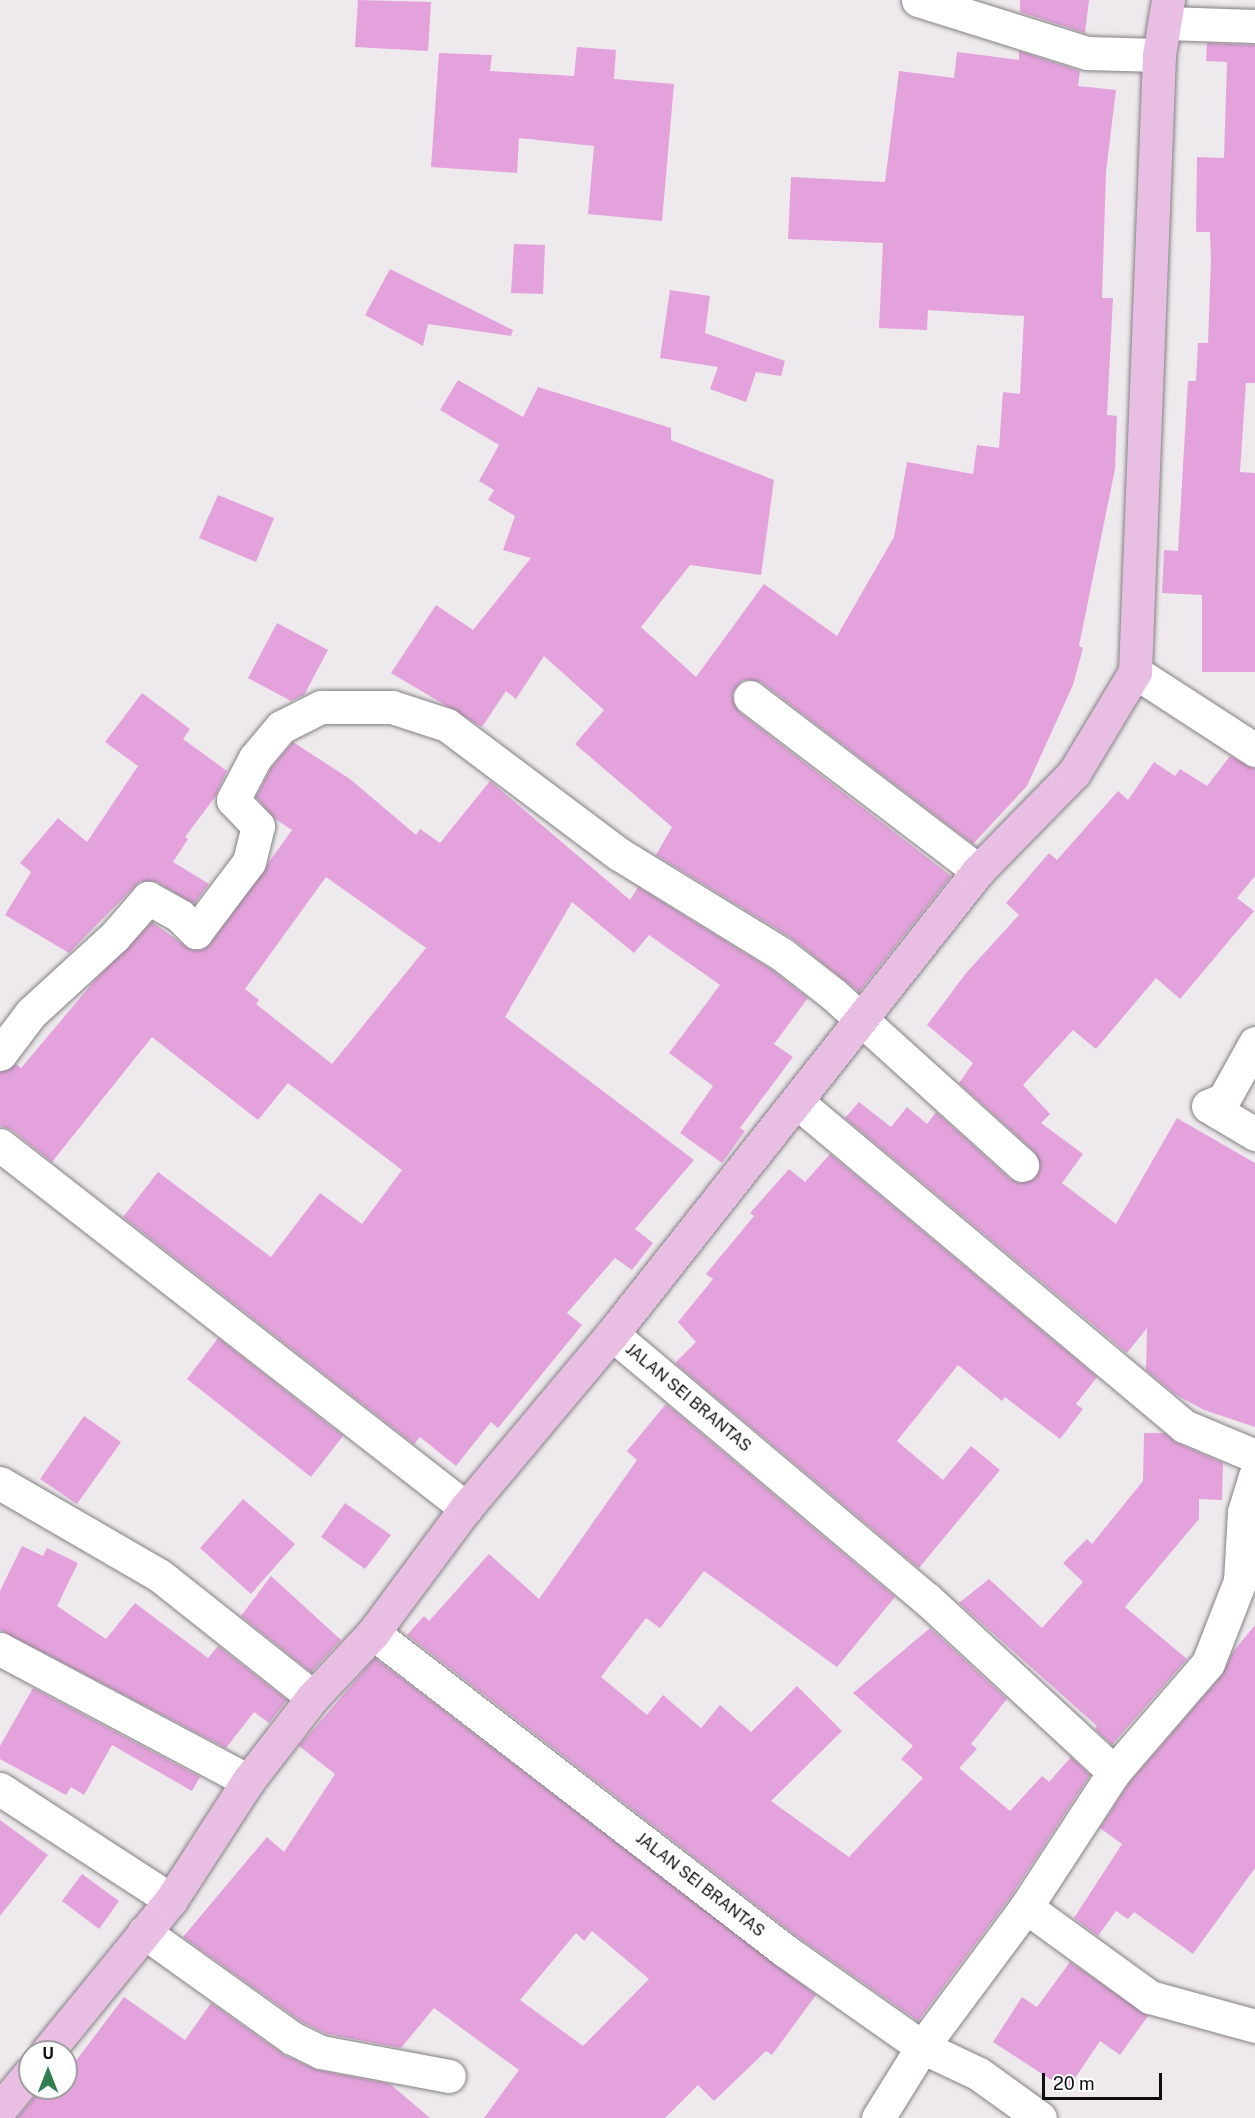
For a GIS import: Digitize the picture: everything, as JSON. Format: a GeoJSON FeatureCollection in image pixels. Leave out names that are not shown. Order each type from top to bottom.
{"type":"FeatureCollection","features":[{"type":"Feature","properties":{"kind":"main road"},"geometry":{"type":"LineString","coordinates":[[57,2040],[171,1900],[248,1782],[313,1697],[373,1633],[466,1508],[612,1334],[862,1022],[978,871],[1074,773],[1135,672],[1164,26]]}},
{"type":"Feature","properties":{"kind":"main road"},"geometry":{"type":"LineString","coordinates":[[5,2112],[18,2092]]}},
{"type":"Feature","properties":{"kind":"street"},"geometry":{"type":"LineString","coordinates":[[918,0],[1087,53],[1164,26],[1255,26]]}},
{"type":"Feature","properties":{"kind":"street"},"geometry":{"type":"LineString","coordinates":[[1135,672],[1255,750]]}},
{"type":"Feature","properties":{"kind":"street"},"geometry":{"type":"LineString","coordinates":[[750,697],[978,871]]}},
{"type":"Feature","properties":{"kind":"street"},"geometry":{"type":"LineString","coordinates":[[0,1054],[31,1013],[114,937],[148,898],[180,916],[196,932],[249,862],[258,826],[234,800],[255,758],[281,727],[321,707],[357,705],[392,707],[447,724],[619,854],[783,955],[1023,1165]]}},
{"type":"Feature","properties":{"kind":"street"},"geometry":{"type":"LineString","coordinates":[[1255,1043],[1224,1099],[1208,1106],[1255,1134]]}},
{"type":"Feature","properties":{"kind":"street"},"geometry":{"type":"LineString","coordinates":[[797,1102],[1184,1426],[1255,1456]]}},
{"type":"Feature","properties":{"kind":"street"},"geometry":{"type":"LineString","coordinates":[[0,1145],[466,1508]]}},
{"type":"Feature","properties":{"kind":"street","name":"JALAN SEI BRANTAS"},"geometry":{"type":"LineString","coordinates":[[612,1334],[927,1599],[1114,1772]]}},
{"type":"Feature","properties":{"kind":"street"},"geometry":{"type":"LineString","coordinates":[[878,2118],[922,2047],[1026,1907],[1114,1772],[1208,1663],[1240,1581],[1244,1512],[1255,1476]]}},
{"type":"Feature","properties":{"kind":"street"},"geometry":{"type":"LineString","coordinates":[[0,1483],[159,1575],[313,1697]]}},
{"type":"Feature","properties":{"kind":"street","name":"JALAN SEI BRANTAS"},"geometry":{"type":"LineString","coordinates":[[373,1633],[784,1950],[922,2047],[979,2074],[1040,2118]]}},
{"type":"Feature","properties":{"kind":"street"},"geometry":{"type":"LineString","coordinates":[[0,1648],[248,1782]]}},
{"type":"Feature","properties":{"kind":"street"},"geometry":{"type":"LineString","coordinates":[[0,1789],[171,1900]]}},
{"type":"Feature","properties":{"kind":"street"},"geometry":{"type":"LineString","coordinates":[[1026,1907],[1150,1997],[1255,2026]]}},
{"type":"Feature","properties":{"kind":"street"},"geometry":{"type":"LineString","coordinates":[[144,1932],[292,2038],[321,2052],[449,2076]]}},
{"type":"Feature","properties":{"kind":"building"},"geometry":{"type":"Polygon","coordinates":[[[358,0],[431,2],[428,51],[355,47],[358,0]]]}},
{"type":"Feature","properties":{"kind":"building"},"geometry":{"type":"Polygon","coordinates":[[[1020,0],[1089,0],[1085,33],[1020,12],[1020,0]]]}},
{"type":"Feature","properties":{"kind":"building"},"geometry":{"type":"Polygon","coordinates":[[[1207,43],[1255,45],[1255,383],[1246,383],[1240,472],[1255,473],[1255,672],[1202,672],[1202,595],[1162,593],[1164,550],[1178,551],[1188,381],[1196,381],[1198,343],[1208,343],[1210,232],[1196,232],[1197,157],[1224,158],[1227,62],[1206,61],[1207,43]]]}},
{"type":"Feature","properties":{"kind":"building"},"geometry":{"type":"Polygon","coordinates":[[[577,47],[616,50],[614,79],[674,84],[662,221],[588,214],[594,146],[519,138],[517,173],[431,167],[439,53],[492,55],[490,71],[574,76],[577,47]]]}},
{"type":"Feature","properties":{"kind":"building"},"geometry":{"type":"Polygon","coordinates":[[[1019,51],[1080,71],[1078,86],[1116,90],[1106,172],[1102,298],[1113,298],[1107,415],[1117,416],[1115,469],[1079,646],[1083,648],[1073,685],[1027,786],[973,844],[761,682],[743,680],[732,694],[739,712],[951,876],[859,992],[793,939],[656,855],[672,827],[575,744],[604,710],[544,656],[516,699],[506,691],[482,727],[391,673],[436,605],[473,630],[531,558],[503,550],[515,516],[488,500],[494,490],[479,481],[499,445],[440,410],[458,380],[523,417],[538,387],[671,428],[671,440],[774,480],[761,575],[690,565],[641,627],[696,677],[764,584],[837,636],[894,537],[907,462],[973,474],[977,445],[999,448],[1003,392],[1020,394],[1024,316],[928,310],[927,330],[879,328],[883,243],[788,239],[791,177],[885,182],[899,71],[954,78],[957,52],[1019,60],[1019,51]]]}},
{"type":"Feature","properties":{"kind":"building"},"geometry":{"type":"Polygon","coordinates":[[[514,244],[545,245],[543,294],[511,293],[514,244]]]}},
{"type":"Feature","properties":{"kind":"building"},"geometry":{"type":"Polygon","coordinates":[[[390,269],[513,330],[511,336],[428,324],[423,346],[365,315],[390,269]]]}},
{"type":"Feature","properties":{"kind":"building"},"geometry":{"type":"Polygon","coordinates":[[[670,290],[710,296],[705,333],[785,361],[781,376],[756,372],[746,402],[710,389],[718,367],[660,358],[670,290]]]}},
{"type":"Feature","properties":{"kind":"building"},"geometry":{"type":"Polygon","coordinates":[[[218,495],[274,518],[256,562],[199,538],[218,495]]]}},
{"type":"Feature","properties":{"kind":"building"},"geometry":{"type":"Polygon","coordinates":[[[277,623],[328,650],[304,695],[291,701],[248,678],[277,623]]]}},
{"type":"Feature","properties":{"kind":"building"},"geometry":{"type":"Polygon","coordinates":[[[142,693],[190,729],[183,739],[227,771],[215,797],[185,837],[188,839],[173,862],[209,884],[194,904],[157,882],[140,881],[69,953],[5,915],[31,872],[20,863],[58,818],[87,842],[138,766],[105,742],[142,693]]]}},
{"type":"Feature","properties":{"kind":"building"},"geometry":{"type":"Polygon","coordinates":[[[293,742],[350,779],[416,835],[420,829],[440,843],[490,781],[630,900],[638,887],[772,970],[808,998],[774,1044],[793,1057],[740,1128],[745,1131],[722,1163],[680,1133],[713,1086],[669,1053],[720,985],[649,935],[634,953],[572,902],[505,1017],[694,1160],[635,1229],[653,1243],[632,1270],[615,1258],[567,1313],[582,1325],[498,1428],[491,1422],[456,1466],[420,1437],[414,1444],[123,1217],[158,1172],[271,1257],[320,1193],[362,1224],[402,1170],[288,1083],[258,1120],[152,1037],[52,1162],[12,1130],[0,1126],[0,1072],[16,1064],[21,1068],[96,979],[152,922],[191,950],[202,950],[211,943],[292,830],[275,819],[256,797],[271,768],[293,742]],[[326,877],[245,989],[259,1000],[256,1004],[332,1064],[426,948],[326,877]]]}},
{"type":"Feature","properties":{"kind":"building"},"geometry":{"type":"Polygon","coordinates":[[[1230,756],[1255,769],[1255,876],[1237,898],[1254,911],[1180,999],[1156,978],[1096,1049],[1073,1030],[1023,1085],[1050,1114],[1041,1123],[1083,1154],[1062,1183],[1116,1224],[1177,1118],[1255,1163],[1255,1427],[1204,1410],[1175,1394],[1146,1370],[1147,1328],[1127,1353],[845,1118],[859,1102],[891,1127],[907,1107],[927,1124],[936,1112],[1010,1179],[1019,1183],[1035,1178],[1040,1168],[1035,1152],[959,1083],[973,1063],[927,1025],[967,972],[1019,915],[1006,903],[1049,853],[1057,860],[1118,791],[1128,800],[1154,762],[1175,776],[1180,769],[1207,786],[1230,756]]]}},
{"type":"Feature","properties":{"kind":"building"},"geometry":{"type":"Polygon","coordinates":[[[830,1154],[1097,1377],[1076,1404],[1083,1409],[1060,1439],[1005,1397],[1002,1401],[958,1365],[897,1441],[943,1480],[971,1446],[1000,1470],[919,1568],[675,1363],[696,1342],[678,1322],[713,1279],[706,1274],[754,1216],[750,1213],[789,1169],[805,1182],[830,1154]]]}},
{"type":"Feature","properties":{"kind":"building"},"geometry":{"type":"Polygon","coordinates":[[[218,1338],[343,1436],[311,1477],[187,1379],[218,1338]]]}},
{"type":"Feature","properties":{"kind":"building"},"geometry":{"type":"Polygon","coordinates":[[[666,1404],[895,1597],[837,1667],[704,1571],[660,1628],[646,1618],[601,1677],[647,1715],[663,1695],[701,1728],[720,1705],[751,1732],[797,1686],[842,1731],[771,1801],[849,1857],[923,1778],[901,1759],[913,1746],[853,1693],[930,1628],[1007,1699],[971,1744],[977,1749],[959,1768],[1010,1811],[1042,1776],[1049,1782],[1071,1757],[1090,1775],[1011,1896],[918,2021],[795,1935],[407,1635],[424,1616],[429,1621],[489,1554],[539,1599],[637,1460],[627,1451],[666,1404]]]}},
{"type":"Feature","properties":{"kind":"building"},"geometry":{"type":"Polygon","coordinates":[[[84,1416],[121,1442],[77,1504],[40,1479],[84,1416]]]}},
{"type":"Feature","properties":{"kind":"building"},"geometry":{"type":"Polygon","coordinates":[[[1144,1433],[1164,1433],[1177,1443],[1223,1463],[1222,1500],[1199,1499],[1199,1519],[1125,1607],[1187,1659],[1112,1745],[1095,1729],[1097,1726],[959,1603],[989,1579],[1042,1628],[1083,1582],[1063,1563],[1087,1539],[1092,1544],[1143,1481],[1144,1433]]]}},
{"type":"Feature","properties":{"kind":"building"},"geometry":{"type":"Polygon","coordinates":[[[243,1499],[295,1544],[251,1594],[200,1548],[243,1499]]]}},
{"type":"Feature","properties":{"kind":"building"},"geometry":{"type":"Polygon","coordinates":[[[345,1503],[391,1535],[365,1569],[321,1537],[345,1503]]]}},
{"type":"Feature","properties":{"kind":"building"},"geometry":{"type":"Polygon","coordinates":[[[22,1546],[43,1556],[47,1548],[78,1563],[57,1606],[106,1639],[135,1603],[208,1658],[218,1646],[287,1700],[269,1723],[254,1712],[226,1748],[0,1630],[0,1591],[22,1546]]]}},
{"type":"Feature","properties":{"kind":"building"},"geometry":{"type":"Polygon","coordinates":[[[271,1576],[341,1640],[311,1672],[241,1616],[271,1576]]]}},
{"type":"Feature","properties":{"kind":"building"},"geometry":{"type":"Polygon","coordinates":[[[1255,1625],[1255,1868],[1193,1954],[1134,1912],[1128,1919],[1116,1911],[1098,1936],[1074,1918],[1122,1844],[1100,1828],[1129,1783],[1222,1675],[1232,1653],[1255,1625]]]}},
{"type":"Feature","properties":{"kind":"building"},"geometry":{"type":"Polygon","coordinates":[[[375,1658],[816,1995],[772,2055],[766,2051],[714,2101],[698,2085],[665,2118],[484,2118],[519,2070],[434,2008],[401,2048],[327,2034],[302,2022],[183,1937],[267,1837],[284,1852],[335,1774],[299,1746],[375,1658]],[[592,1931],[584,1941],[576,1933],[520,2000],[583,2046],[649,1979],[592,1931]]]}},
{"type":"Feature","properties":{"kind":"building"},"geometry":{"type":"Polygon","coordinates":[[[33,1688],[200,1777],[192,1791],[112,1745],[84,1795],[71,1787],[66,1795],[0,1759],[0,1746],[33,1688]]]}},
{"type":"Feature","properties":{"kind":"building"},"geometry":{"type":"Polygon","coordinates":[[[0,1820],[48,1855],[0,1916],[0,1820]]]}},
{"type":"Feature","properties":{"kind":"building"},"geometry":{"type":"Polygon","coordinates":[[[82,1874],[119,1901],[99,1929],[62,1901],[82,1874]]]}},
{"type":"Feature","properties":{"kind":"building"},"geometry":{"type":"Polygon","coordinates":[[[1070,1962],[1148,2016],[1120,2055],[1100,2041],[1067,2090],[993,2042],[1022,1997],[1037,2007],[1070,1962]]]}},
{"type":"Feature","properties":{"kind":"building"},"geometry":{"type":"Polygon","coordinates":[[[124,1997],[185,2040],[211,2003],[284,2055],[317,2070],[390,2084],[430,2118],[17,2118],[32,2100],[78,2100],[78,2058],[124,1997]]]}}]}
